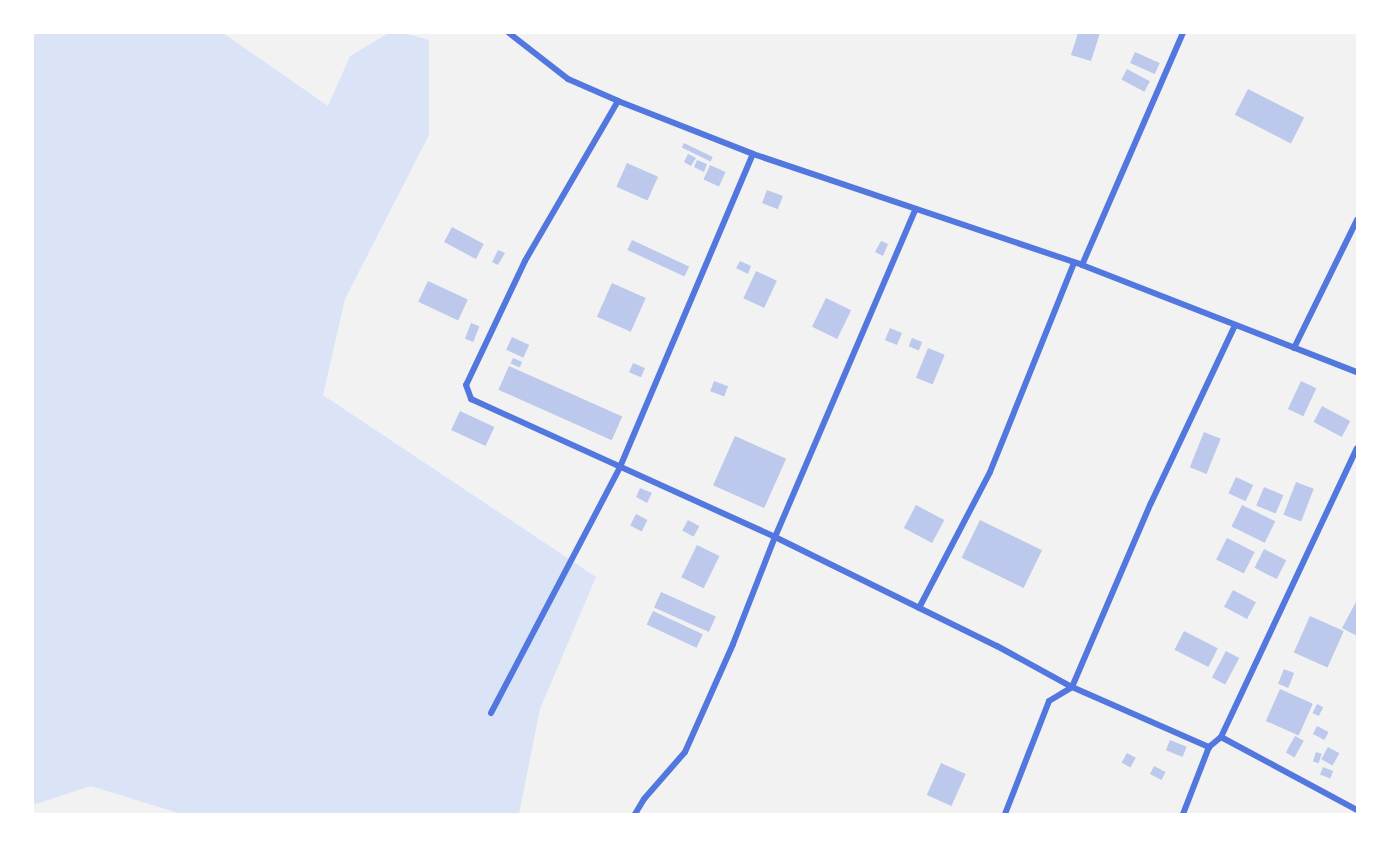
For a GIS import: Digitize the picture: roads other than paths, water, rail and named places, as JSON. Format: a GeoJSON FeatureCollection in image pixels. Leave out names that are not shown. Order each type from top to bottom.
{"type":"FeatureCollection","features":[{"type":"Feature","properties":{"kind":"street"},"geometry":{"type":"LineString","coordinates":[[509,33],[568,79],[618,101],[753,154],[915,211],[1078,264],[1357,372]]}},
{"type":"Feature","properties":{"kind":"street"},"geometry":{"type":"LineString","coordinates":[[919,608],[990,472],[1078,264],[1183,33]]}},
{"type":"Feature","properties":{"kind":"street"},"geometry":{"type":"LineString","coordinates":[[618,101],[525,261],[466,385],[471,399],[775,537],[1072,687],[1209,747]]}},
{"type":"Feature","properties":{"kind":"street"},"geometry":{"type":"LineString","coordinates":[[491,713],[620,467],[753,154]]}},
{"type":"Feature","properties":{"kind":"street"},"geometry":{"type":"LineString","coordinates":[[635,814],[644,799],[685,752],[734,644],[775,537],[915,211]]}},
{"type":"Feature","properties":{"kind":"street"},"geometry":{"type":"LineString","coordinates":[[1294,348],[1357,220]]}},
{"type":"Feature","properties":{"kind":"street"},"geometry":{"type":"LineString","coordinates":[[1005,814],[1049,701],[1072,687],[1151,504],[1235,325]]}},
{"type":"Feature","properties":{"kind":"street"},"geometry":{"type":"LineString","coordinates":[[1183,814],[1209,747],[1221,737],[1357,448]]}},
{"type":"Feature","properties":{"kind":"street"},"geometry":{"type":"LineString","coordinates":[[1221,737],[1357,810]]}}]}
